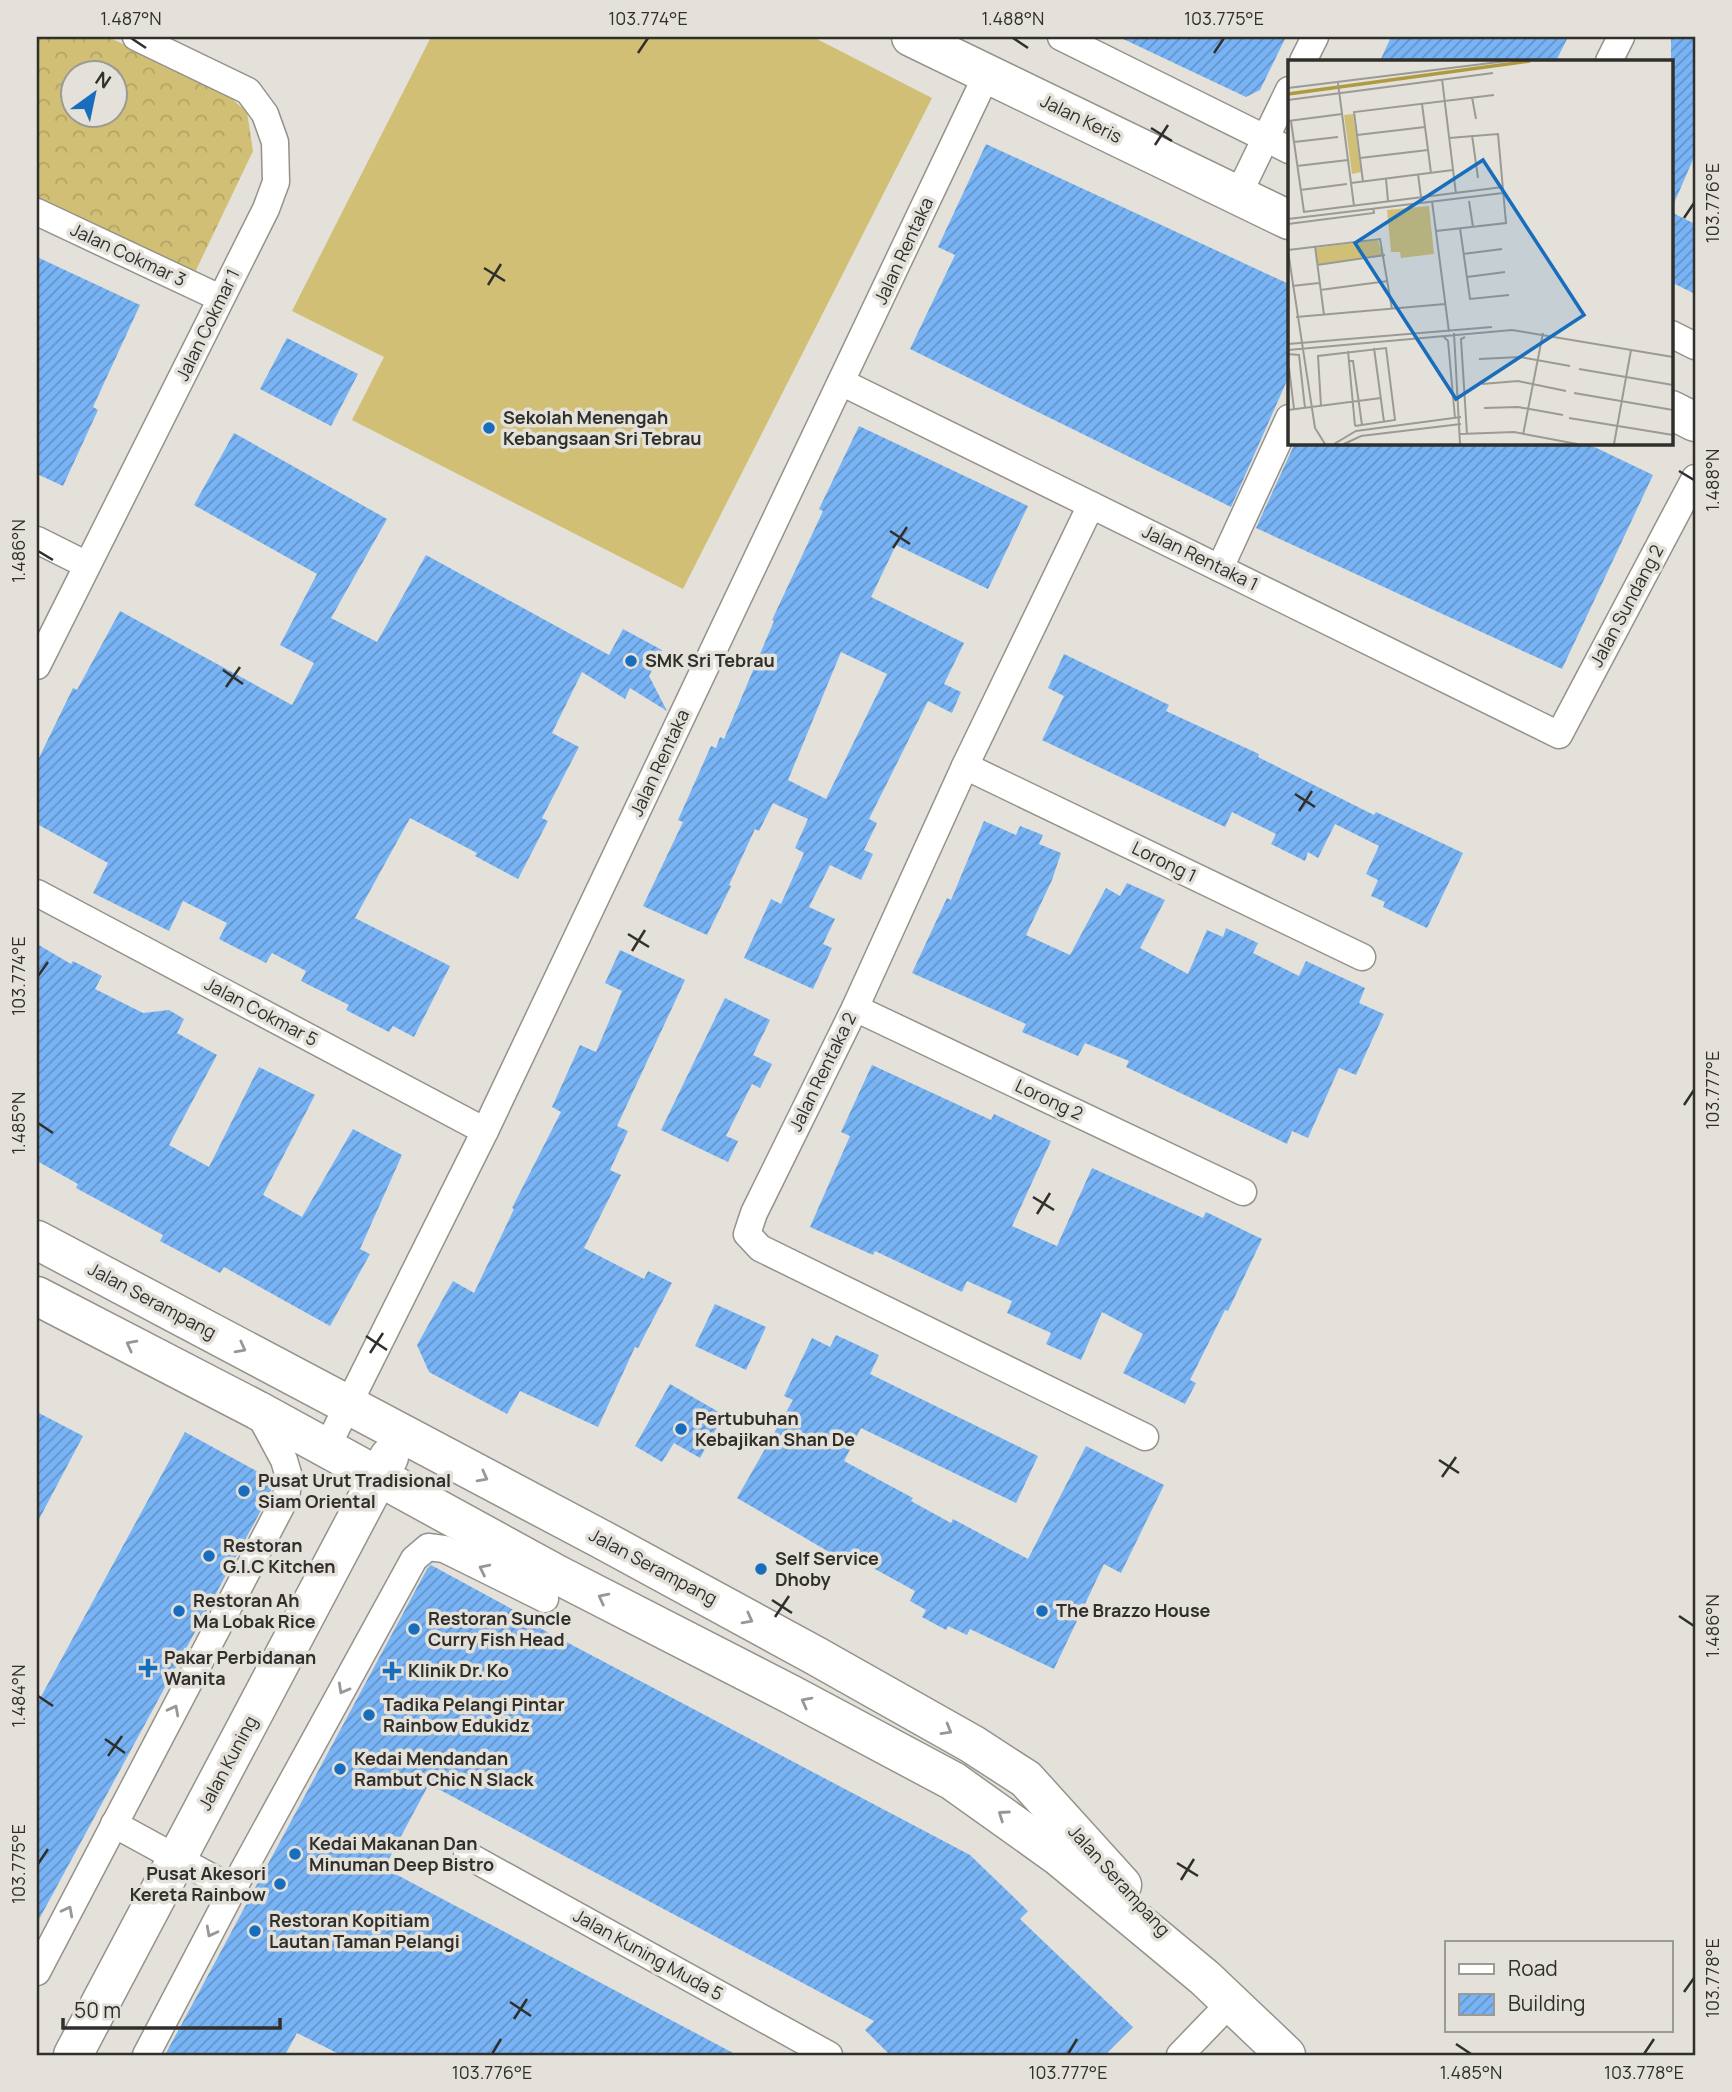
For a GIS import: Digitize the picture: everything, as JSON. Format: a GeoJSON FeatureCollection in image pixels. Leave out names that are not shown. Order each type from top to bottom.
{"type":"FeatureCollection","features":[{"type":"Feature","properties":{"kind":"main road","name":"Jalan Keris"},"geometry":{"type":"LineString","coordinates":[[911,37],[1288,220]]}},
{"type":"Feature","properties":{"kind":"main road"},"geometry":{"type":"LineString","coordinates":[[1672,410],[1695,422]]}},
{"type":"Feature","properties":{"kind":"main road","name":"Jalan Serampang"},"geometry":{"type":"LineString","coordinates":[[37,1240],[816,1656],[972,1744],[1026,1779],[1218,1990]]}},
{"type":"Feature","properties":{"kind":"main road","name":"Jalan Serampang"},"geometry":{"type":"LineString","coordinates":[[37,1296],[257,1410],[558,1575],[953,1781],[1058,1856],[1218,1990],[1286,2055]]}},
{"type":"Feature","properties":{"kind":"main road","name":"Jalan Kuning"},"geometry":{"type":"LineString","coordinates":[[74,2055],[401,1433]]}},
{"type":"Feature","properties":{"kind":"street","name":"Jalan Cokmar 1"},"geometry":{"type":"LineString","coordinates":[[37,666],[266,209],[276,182],[275,142],[265,114],[248,91],[136,37]]}},
{"type":"Feature","properties":{"kind":"street"},"geometry":{"type":"LineString","coordinates":[[1061,37],[1278,144]]}},
{"type":"Feature","properties":{"kind":"street"},"geometry":{"type":"LineString","coordinates":[[1304,60],[1315,37]]}},
{"type":"Feature","properties":{"kind":"street"},"geometry":{"type":"LineString","coordinates":[[1610,60],[1621,37]]}},
{"type":"Feature","properties":{"kind":"street","name":"Jalan Rentaka"},"geometry":{"type":"LineString","coordinates":[[326,1449],[485,1131],[987,74]]}},
{"type":"Feature","properties":{"kind":"street"},"geometry":{"type":"LineString","coordinates":[[1238,195],[1278,144],[1288,95]]}},
{"type":"Feature","properties":{"kind":"street","name":"Jalan Cokmar 3"},"geometry":{"type":"LineString","coordinates":[[37,212],[220,298]]}},
{"type":"Feature","properties":{"kind":"street"},"geometry":{"type":"LineString","coordinates":[[1672,334],[1695,346]]}},
{"type":"Feature","properties":{"kind":"street","name":"Jalan Rentaka 1"},"geometry":{"type":"LineString","coordinates":[[841,382],[1559,734]]}},
{"type":"Feature","properties":{"kind":"street"},"geometry":{"type":"LineString","coordinates":[[1220,568],[1288,420]]}},
{"type":"Feature","properties":{"kind":"street","name":"Jalan Sundang 2"},"geometry":{"type":"LineString","coordinates":[[1559,734],[1695,478]]}},
{"type":"Feature","properties":{"kind":"street","name":"Jalan Rentaka 2"},"geometry":{"type":"LineString","coordinates":[[1091,505],[965,766],[855,1008],[754,1213],[747,1234],[760,1248],[1145,1437]]}},
{"type":"Feature","properties":{"kind":"street"},"geometry":{"type":"LineString","coordinates":[[37,540],[87,565]]}},
{"type":"Feature","properties":{"kind":"street","name":"Lorong 1"},"geometry":{"type":"LineString","coordinates":[[965,766],[1362,957]]}},
{"type":"Feature","properties":{"kind":"street","name":"Jalan Cokmar 5"},"geometry":{"type":"LineString","coordinates":[[37,892],[485,1131]]}},
{"type":"Feature","properties":{"kind":"street","name":"Lorong 2"},"geometry":{"type":"LineString","coordinates":[[855,1008],[1243,1192]]}},
{"type":"Feature","properties":{"kind":"street"},"geometry":{"type":"LineString","coordinates":[[37,1972],[286,1497],[289,1477],[284,1460],[257,1410]]}},
{"type":"Feature","properties":{"kind":"street"},"geometry":{"type":"LineString","coordinates":[[146,2055],[233,1889],[414,1559],[428,1547],[443,1549],[545,1599]]}},
{"type":"Feature","properties":{"kind":"street"},"geometry":{"type":"LineString","coordinates":[[114,1824],[233,1889]]}},
{"type":"Feature","properties":{"kind":"street","name":"Jalan Kuning Muda 5"},"geometry":{"type":"LineString","coordinates":[[467,1855],[829,2055]]}},
{"type":"Feature","properties":{"kind":"street"},"geometry":{"type":"LineString","coordinates":[[1180,2055],[1218,1990]]}},
{"type":"Feature","properties":{"kind":"green space"},"geometry":{"type":"Polygon","coordinates":[[[37,37],[108,37],[223,91],[247,112],[253,151],[187,289],[37,220],[37,37]]]}},
{"type":"Feature","properties":{"kind":"green space"},"geometry":{"type":"Polygon","coordinates":[[[431,37],[813,37],[932,98],[683,589],[352,420],[384,357],[292,311],[431,37]]]}},
{"type":"Feature","properties":{"kind":"building"},"geometry":{"type":"Polygon","coordinates":[[[1119,37],[1286,37],[1260,90],[1246,97],[1119,37]]]}},
{"type":"Feature","properties":{"kind":"building"},"geometry":{"type":"Polygon","coordinates":[[[1391,37],[1568,37],[1556,60],[1380,60],[1391,37]]]}},
{"type":"Feature","properties":{"kind":"building"},"geometry":{"type":"Polygon","coordinates":[[[1671,37],[1695,37],[1695,155],[1672,208],[1672,60],[1671,37]]]}},
{"type":"Feature","properties":{"kind":"building"},"geometry":{"type":"Polygon","coordinates":[[[986,144],[1288,284],[1288,378],[1231,507],[910,349],[955,255],[938,247],[986,144]]]}},
{"type":"Feature","properties":{"kind":"building"},"geometry":{"type":"Polygon","coordinates":[[[1672,212],[1695,224],[1695,294],[1672,282],[1672,212]]]}},
{"type":"Feature","properties":{"kind":"building"},"geometry":{"type":"Polygon","coordinates":[[[37,257],[140,305],[93,407],[98,410],[63,486],[37,474],[37,257]]]}},
{"type":"Feature","properties":{"kind":"building"},"geometry":{"type":"Polygon","coordinates":[[[287,338],[358,374],[331,426],[260,389],[287,338]]]}},
{"type":"Feature","properties":{"kind":"building"},"geometry":{"type":"Polygon","coordinates":[[[859,426],[1028,506],[988,589],[896,545],[871,597],[964,643],[944,684],[961,692],[952,713],[928,701],[869,819],[877,823],[864,850],[873,854],[861,880],[830,865],[809,907],[835,919],[823,944],[832,948],[813,989],[744,958],[771,899],[781,904],[804,853],[795,848],[808,819],[773,803],[759,831],[755,829],[707,935],[643,906],[683,822],[678,820],[711,746],[716,748],[720,737],[724,739],[774,621],[772,620],[823,511],[819,509],[859,426]],[[841,652],[788,780],[826,799],[887,674],[841,652]]]}},
{"type":"Feature","properties":{"kind":"building"},"geometry":{"type":"Polygon","coordinates":[[[234,433],[387,519],[331,618],[377,642],[426,555],[609,655],[623,629],[662,650],[649,676],[667,711],[630,688],[625,699],[582,672],[552,733],[579,747],[542,818],[548,821],[518,879],[475,856],[477,853],[410,818],[355,918],[450,966],[414,1037],[393,1026],[389,1032],[346,1010],[349,1005],[301,981],[306,971],[272,953],[266,963],[219,939],[227,923],[183,901],[169,931],[93,893],[108,863],[37,824],[37,762],[73,688],[77,690],[120,611],[292,705],[314,663],[280,645],[317,574],[194,505],[234,433]]]}},
{"type":"Feature","properties":{"kind":"building"},"geometry":{"type":"Polygon","coordinates":[[[1295,444],[1588,444],[1653,475],[1562,669],[1256,528],[1295,444]]]}},
{"type":"Feature","properties":{"kind":"building"},"geometry":{"type":"Polygon","coordinates":[[[1064,654],[1169,705],[1166,711],[1259,754],[1258,757],[1374,815],[1376,812],[1463,853],[1427,928],[1383,907],[1385,902],[1371,896],[1378,880],[1366,874],[1379,846],[1335,824],[1318,858],[1308,852],[1305,861],[1271,844],[1276,834],[1232,812],[1225,827],[1042,740],[1064,696],[1048,688],[1064,654]]]}},
{"type":"Feature","properties":{"kind":"building"},"geometry":{"type":"Polygon","coordinates":[[[984,821],[1016,835],[1020,826],[1043,835],[1039,844],[1061,853],[1052,880],[1026,935],[1070,955],[1106,888],[1120,896],[1127,883],[1165,900],[1140,948],[1188,974],[1207,930],[1223,937],[1226,928],[1258,943],[1253,953],[1299,976],[1306,961],[1365,988],[1359,1003],[1384,1014],[1356,1075],[1339,1068],[1308,1138],[1292,1131],[1287,1144],[1126,1067],[1129,1061],[1085,1043],[1078,1056],[1022,1032],[1026,1024],[912,973],[947,898],[951,900],[984,821]]]}},
{"type":"Feature","properties":{"kind":"building"},"geometry":{"type":"Polygon","coordinates":[[[37,944],[71,964],[73,961],[102,976],[95,989],[143,1013],[169,1010],[184,1019],[177,1033],[217,1055],[169,1145],[209,1167],[259,1067],[315,1095],[263,1195],[302,1217],[353,1129],[402,1155],[360,1249],[370,1254],[330,1326],[224,1267],[220,1273],[160,1241],[163,1235],[76,1188],[78,1184],[37,1161],[37,944]]]}},
{"type":"Feature","properties":{"kind":"building"},"geometry":{"type":"Polygon","coordinates":[[[620,950],[685,980],[617,1126],[628,1131],[610,1170],[621,1175],[584,1248],[644,1279],[648,1271],[672,1283],[638,1348],[635,1347],[598,1427],[520,1391],[507,1414],[429,1372],[417,1345],[453,1281],[474,1293],[514,1209],[512,1208],[561,1112],[552,1107],[580,1045],[596,1052],[622,991],[605,983],[620,950]]]}},
{"type":"Feature","properties":{"kind":"building"},"geometry":{"type":"Polygon","coordinates":[[[725,998],[770,1020],[753,1055],[772,1064],[760,1088],[752,1084],[726,1136],[738,1141],[728,1162],[661,1130],[725,998]]]}},
{"type":"Feature","properties":{"kind":"building"},"geometry":{"type":"Polygon","coordinates":[[[872,1065],[991,1120],[994,1114],[1051,1141],[1012,1226],[1057,1246],[1092,1168],[1203,1218],[1206,1212],[1262,1239],[1228,1311],[1225,1310],[1190,1380],[1196,1383],[1185,1404],[1123,1373],[1143,1334],[1102,1312],[1081,1360],[1046,1344],[1051,1333],[1007,1313],[1012,1301],[967,1281],[962,1292],[875,1251],[873,1255],[810,1227],[850,1136],[841,1132],[872,1065]]]}},
{"type":"Feature","properties":{"kind":"building"},"geometry":{"type":"Polygon","coordinates":[[[715,1304],[766,1327],[746,1370],[695,1346],[715,1304]]]}},
{"type":"Feature","properties":{"kind":"building"},"geometry":{"type":"Polygon","coordinates":[[[836,1335],[879,1355],[870,1374],[1038,1456],[1016,1503],[861,1428],[844,1461],[913,1498],[911,1501],[951,1523],[953,1519],[1028,1559],[1086,1446],[1164,1485],[1121,1573],[1104,1564],[1054,1669],[970,1629],[967,1635],[948,1626],[946,1630],[922,1617],[926,1610],[910,1601],[915,1591],[844,1552],[841,1559],[737,1498],[793,1400],[784,1396],[812,1338],[830,1347],[836,1335]]]}},
{"type":"Feature","properties":{"kind":"building","name":"Pertubuhan Kebajikan Shan De"},"geometry":{"type":"Polygon","coordinates":[[[670,1384],[724,1415],[700,1458],[674,1443],[662,1462],[635,1446],[670,1384]]]}},
{"type":"Feature","properties":{"kind":"building"},"geometry":{"type":"Polygon","coordinates":[[[37,1412],[83,1436],[37,1523],[37,1412]]]}},
{"type":"Feature","properties":{"kind":"building"},"geometry":{"type":"Polygon","coordinates":[[[185,1432],[273,1480],[271,1492],[37,1923],[37,1704],[185,1432]]]}},
{"type":"Feature","properties":{"kind":"building"},"geometry":{"type":"Polygon","coordinates":[[[431,1565],[521,1614],[519,1617],[970,1855],[1028,1911],[1020,1919],[1133,2027],[1105,2055],[890,2055],[865,2030],[874,2021],[429,1784],[384,1868],[737,2055],[341,2055],[297,2033],[285,2055],[165,2055],[431,1565]]]}},
{"type":"Feature","properties":{"kind":"place","name":"Sekolah Menengah Kebangsaan Sri Tebrau"},"geometry":{"type":"Point","coordinates":[489,428]}},
{"type":"Feature","properties":{"kind":"place","name":"SMK Sri Tebrau"},"geometry":{"type":"Point","coordinates":[631,661]}},
{"type":"Feature","properties":{"kind":"place","name":"Pertubuhan Kebajikan Shan De"},"geometry":{"type":"Point","coordinates":[681,1429]}},
{"type":"Feature","properties":{"kind":"place","name":"Pusat Urut Tradisional Siam Oriental"},"geometry":{"type":"Point","coordinates":[244,1491]}},
{"type":"Feature","properties":{"kind":"place","name":"Restoran G.I.C Kitchen"},"geometry":{"type":"Point","coordinates":[209,1556]}},
{"type":"Feature","properties":{"kind":"place","name":"Self Service Dhoby"},"geometry":{"type":"Point","coordinates":[761,1569]}},
{"type":"Feature","properties":{"kind":"place","name":"Restoran Ah Ma Lobak Rice"},"geometry":{"type":"Point","coordinates":[179,1611]}},
{"type":"Feature","properties":{"kind":"place","name":"The Brazzo House"},"geometry":{"type":"Point","coordinates":[1042,1611]}},
{"type":"Feature","properties":{"kind":"place","name":"Restoran Suncle Curry Fish Head"},"geometry":{"type":"Point","coordinates":[414,1629]}},
{"type":"Feature","properties":{"kind":"place","name":"Pakar Perbidanan Wanita"},"geometry":{"type":"Point","coordinates":[148,1668]}},
{"type":"Feature","properties":{"kind":"place","name":"Klinik Dr. Ko"},"geometry":{"type":"Point","coordinates":[392,1671]}},
{"type":"Feature","properties":{"kind":"place","name":"Tadika Pelangi Pintar Rainbow Edukidz"},"geometry":{"type":"Point","coordinates":[369,1715]}},
{"type":"Feature","properties":{"kind":"place","name":"Kedai Mendandan Rambut Chic N Slack"},"geometry":{"type":"Point","coordinates":[340,1769]}},
{"type":"Feature","properties":{"kind":"place","name":"Kedai Makanan Dan Minuman Deep Bistro"},"geometry":{"type":"Point","coordinates":[295,1854]}},
{"type":"Feature","properties":{"kind":"place","name":"Pusat Akesori Kereta Rainbow"},"geometry":{"type":"Point","coordinates":[280,1884]}},
{"type":"Feature","properties":{"kind":"place","name":"Restoran Kopitiam Lautan Taman Pelangi"},"geometry":{"type":"Point","coordinates":[255,1931]}}]}
